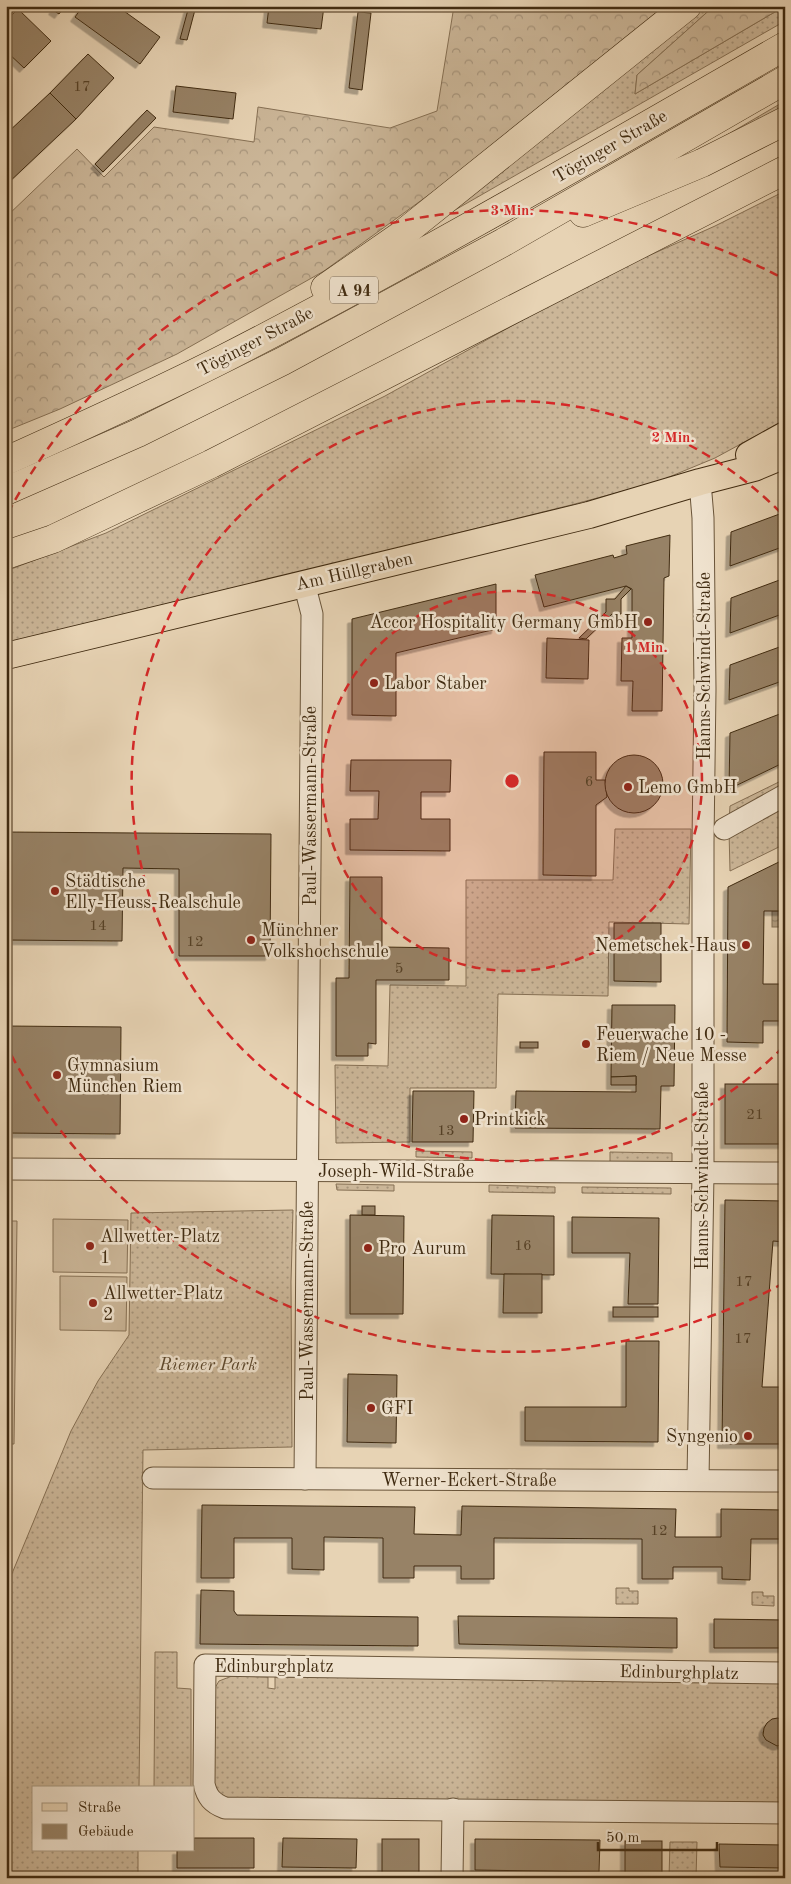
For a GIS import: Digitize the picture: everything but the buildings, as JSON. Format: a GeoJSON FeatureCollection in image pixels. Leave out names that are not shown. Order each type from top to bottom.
{"type":"FeatureCollection","features":[{"type":"Feature","properties":{"kind":"highway"},"geometry":{"type":"LineString","coordinates":[[162,389],[181,364],[323,290],[400,236],[687,6]]}},
{"type":"Feature","properties":{"kind":"highway","name":"Töginger Straße"},"geometry":{"type":"LineString","coordinates":[[6,461],[162,389],[232,354],[444,241],[785,46]]}},
{"type":"Feature","properties":{"kind":"highway","name":"Töginger Straße"},"geometry":{"type":"LineString","coordinates":[[6,491],[138,433],[282,361],[504,242],[785,80]]}},
{"type":"Feature","properties":{"kind":"highway"},"geometry":{"type":"LineString","coordinates":[[504,242],[587,211],[702,163],[785,121]]}},
{"type":"Feature","properties":{"kind":"highway"},"geometry":{"type":"LineString","coordinates":[[6,555],[53,539],[211,464],[785,170]]}},
{"type":"Feature","properties":{"kind":"main road","name":"Am Hüllgraben"},"geometry":{"type":"LineString","coordinates":[[700,482],[785,435]]}},
{"type":"Feature","properties":{"kind":"main road","name":"Am Hüllgraben"},"geometry":{"type":"LineString","coordinates":[[6,656],[589,515],[754,468],[785,455]]}},
{"type":"Feature","properties":{"kind":"street","name":"Hanns-Schwindt-Straße"},"geometry":{"type":"LineString","coordinates":[[698,1480],[703,1173],[702,842],[704,647],[703,518],[700,482]]}},
{"type":"Feature","properties":{"kind":"street","name":"Paul-Wassermann-Straße"},"geometry":{"type":"LineString","coordinates":[[304,583],[312,614],[305,1479]]}},
{"type":"Feature","properties":{"kind":"street"},"geometry":{"type":"LineString","coordinates":[[724,829],[785,795]]}},
{"type":"Feature","properties":{"kind":"street","name":"Joseph-Wild-Straße"},"geometry":{"type":"LineString","coordinates":[[6,1169],[785,1174]]}},
{"type":"Feature","properties":{"kind":"street","name":"Werner-Eckert-Straße"},"geometry":{"type":"LineString","coordinates":[[153,1478],[785,1481]]}},
{"type":"Feature","properties":{"kind":"street","name":"Edinburghplatz"},"geometry":{"type":"LineString","coordinates":[[785,1673],[205,1665],[204,1784],[206,1794],[214,1804],[224,1808],[785,1813]]}},
{"type":"Feature","properties":{"kind":"street"},"geometry":{"type":"LineString","coordinates":[[452,1878],[453,1809]]}},
{"type":"Feature","properties":{"kind":"green space"},"geometry":{"type":"Polygon","coordinates":[[[454,6],[664,6],[441,186],[324,271],[177,354],[60,409],[6,431],[6,217],[77,149],[104,177],[154,127],[254,142],[258,107],[390,128],[437,111],[454,6]]]}},
{"type":"Feature","properties":{"kind":"green space"},"geometry":{"type":"Polygon","coordinates":[[[698,6],[714,6],[637,75],[635,94],[785,6],[785,21],[434,222],[698,6]]]}},
{"type":"Feature","properties":{"kind":"green space"},"geometry":{"type":"Polygon","coordinates":[[[714,6],[785,6],[635,94],[637,75],[714,6]]]}},
{"type":"Feature","properties":{"kind":"green space"},"geometry":{"type":"Polygon","coordinates":[[[785,101],[785,110],[655,177],[785,101]]]}},
{"type":"Feature","properties":{"kind":"green space"},"geometry":{"type":"Polygon","coordinates":[[[785,191],[785,420],[715,458],[657,482],[6,645],[6,571],[106,533],[385,396],[555,302],[619,269],[715,226],[785,191]]]}},
{"type":"Feature","properties":{"kind":"green space"},"geometry":{"type":"Polygon","coordinates":[[[785,779],[785,790],[729,821],[730,806],[785,779]]]}},
{"type":"Feature","properties":{"kind":"green space"},"geometry":{"type":"Polygon","coordinates":[[[785,800],[785,844],[730,871],[729,831],[785,800]]]}},
{"type":"Feature","properties":{"kind":"green space"},"geometry":{"type":"Polygon","coordinates":[[[615,829],[691,829],[689,924],[609,922],[608,996],[498,994],[496,1088],[410,1088],[410,1142],[336,1143],[335,1065],[388,1066],[390,985],[466,986],[466,880],[613,880],[615,829]]]}},
{"type":"Feature","properties":{"kind":"green space"},"geometry":{"type":"Polygon","coordinates":[[[416,1151],[472,1152],[472,1158],[416,1157],[416,1151]]]}},
{"type":"Feature","properties":{"kind":"green space"},"geometry":{"type":"Polygon","coordinates":[[[610,1152],[672,1153],[672,1165],[610,1164],[610,1152]]]}},
{"type":"Feature","properties":{"kind":"green space"},"geometry":{"type":"Polygon","coordinates":[[[336,1184],[394,1185],[394,1191],[337,1190],[336,1184]]]}},
{"type":"Feature","properties":{"kind":"green space"},"geometry":{"type":"Polygon","coordinates":[[[489,1185],[555,1187],[555,1193],[489,1192],[489,1185]]]}},
{"type":"Feature","properties":{"kind":"green space"},"geometry":{"type":"Polygon","coordinates":[[[582,1187],[671,1188],[671,1194],[582,1193],[582,1187]]]}},
{"type":"Feature","properties":{"kind":"green space","name":"Riemer Park"},"geometry":{"type":"Polygon","coordinates":[[[293,1210],[291,1282],[292,1447],[143,1450],[139,1786],[32,1786],[32,1852],[138,1852],[138,1878],[6,1878],[6,1588],[71,1431],[98,1381],[129,1335],[131,1213],[293,1210]]]}},
{"type":"Feature","properties":{"kind":"green space","name":"Allwetter-Platz 1"},"geometry":{"type":"Polygon","coordinates":[[[53,1219],[128,1220],[127,1273],[53,1272],[53,1219]]]}},
{"type":"Feature","properties":{"kind":"green space"},"geometry":{"type":"Polygon","coordinates":[[[6,1221],[17,1221],[14,1444],[6,1444],[6,1221]]]}},
{"type":"Feature","properties":{"kind":"green space","name":"Allwetter-Platz 2"},"geometry":{"type":"Polygon","coordinates":[[[60,1276],[127,1277],[126,1331],[60,1330],[60,1276]]]}},
{"type":"Feature","properties":{"kind":"green space"},"geometry":{"type":"Polygon","coordinates":[[[616,1588],[629,1588],[629,1591],[638,1591],[638,1604],[616,1604],[616,1588]]]}},
{"type":"Feature","properties":{"kind":"green space"},"geometry":{"type":"Polygon","coordinates":[[[752,1592],[763,1592],[763,1596],[774,1596],[774,1606],[752,1605],[752,1592]]]}},
{"type":"Feature","properties":{"kind":"green space"},"geometry":{"type":"Polygon","coordinates":[[[155,1652],[177,1652],[177,1688],[191,1689],[191,1786],[154,1786],[155,1652]]]}},
{"type":"Feature","properties":{"kind":"green space"},"geometry":{"type":"Polygon","coordinates":[[[232,1676],[268,1677],[268,1688],[275,1689],[275,1677],[785,1680],[785,1803],[234,1801],[218,1796],[211,1781],[212,1693],[219,1681],[232,1676]]]}},
{"type":"Feature","properties":{"kind":"green space"},"geometry":{"type":"Polygon","coordinates":[[[670,1842],[697,1842],[696,1878],[669,1878],[670,1842]]]}},
{"type":"Feature","properties":{"kind":"water"},"geometry":{"type":"Polygon","coordinates":[[[772,911],[785,911],[785,927],[772,927],[772,911]]]}},
{"type":"Feature","properties":{"kind":"place","name":"Accor Hospitality Germany GmbH"},"geometry":{"type":"Point","coordinates":[648,622]}},
{"type":"Feature","properties":{"kind":"place","name":"Labor Staber"},"geometry":{"type":"Point","coordinates":[374,683]}},
{"type":"Feature","properties":{"kind":"place","name":"Lemo GmbH"},"geometry":{"type":"Point","coordinates":[628,787]}},
{"type":"Feature","properties":{"kind":"place","name":"Städtische Elly-Heuss-Realschule"},"geometry":{"type":"Point","coordinates":[55,891]}},
{"type":"Feature","properties":{"kind":"place","name":"Münchner Volkshochschule"},"geometry":{"type":"Point","coordinates":[251,940]}},
{"type":"Feature","properties":{"kind":"place","name":"Nemetschek-Haus"},"geometry":{"type":"Point","coordinates":[746,945]}},
{"type":"Feature","properties":{"kind":"place","name":"Feuerwache 10 - Riem / Neue Messe"},"geometry":{"type":"Point","coordinates":[586,1044]}},
{"type":"Feature","properties":{"kind":"place","name":"Gymnasium München Riem"},"geometry":{"type":"Point","coordinates":[57,1075]}},
{"type":"Feature","properties":{"kind":"place","name":"Printkick"},"geometry":{"type":"Point","coordinates":[464,1119]}},
{"type":"Feature","properties":{"kind":"place","name":"Allwetter-Platz 1"},"geometry":{"type":"Point","coordinates":[90,1246]}},
{"type":"Feature","properties":{"kind":"place","name":"Pro Aurum"},"geometry":{"type":"Point","coordinates":[368,1248]}},
{"type":"Feature","properties":{"kind":"place","name":"Allwetter-Platz 2"},"geometry":{"type":"Point","coordinates":[93,1303]}},
{"type":"Feature","properties":{"kind":"place","name":"GFI"},"geometry":{"type":"Point","coordinates":[371,1408]}},
{"type":"Feature","properties":{"kind":"place","name":"Syngenio"},"geometry":{"type":"Point","coordinates":[748,1436]}}]}
